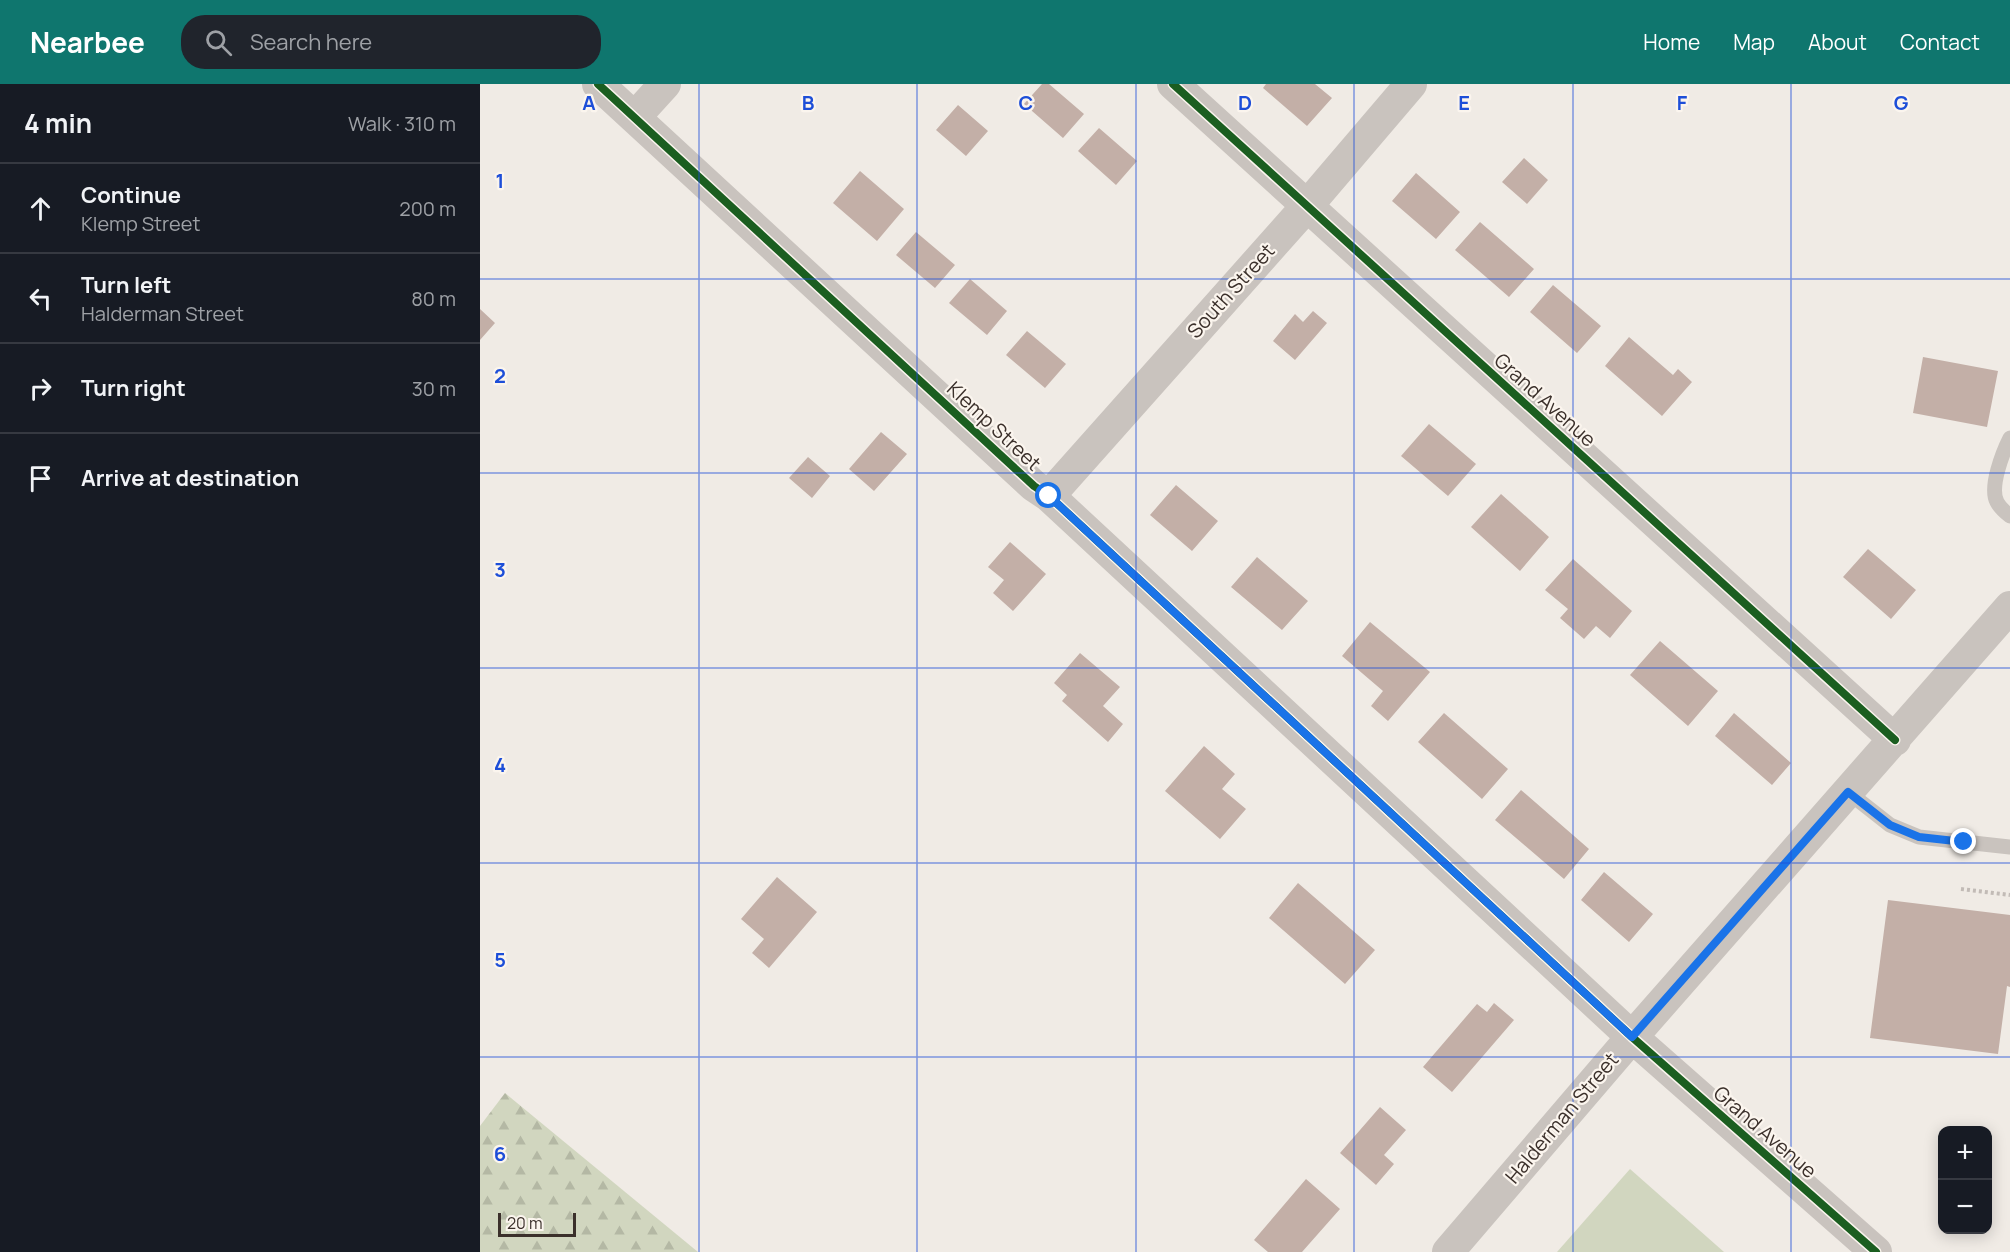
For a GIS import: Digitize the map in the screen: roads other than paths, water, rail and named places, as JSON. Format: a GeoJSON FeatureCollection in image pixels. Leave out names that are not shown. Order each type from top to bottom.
{"type":"FeatureCollection","features":[{"type":"Feature","properties":{"kind":"street","name":"Klemp Street"},"geometry":{"type":"LineString","coordinates":[[598,84],[1034,486],[1049,496],[1632,1037]]}},
{"type":"Feature","properties":{"kind":"street"},"geometry":{"type":"LineString","coordinates":[[635,117],[665,84]]}},
{"type":"Feature","properties":{"kind":"street","name":"Grand Avenue"},"geometry":{"type":"LineString","coordinates":[[1173,84],[1895,740]]}},
{"type":"Feature","properties":{"kind":"street","name":"South Street"},"geometry":{"type":"LineString","coordinates":[[1049,496],[1307,206],[1411,84]]}},
{"type":"Feature","properties":{"kind":"street","name":"Halderman Street"},"geometry":{"type":"LineString","coordinates":[[1448,1252],[1632,1037],[2010,607]]}},
{"type":"Feature","properties":{"kind":"street","name":"Grand Avenue"},"geometry":{"type":"LineString","coordinates":[[1632,1037],[1876,1252]]}},
{"type":"Feature","properties":{"kind":"lane"},"geometry":{"type":"LineString","coordinates":[[2010,438],[1997,472],[1994,496],[1998,505],[2010,516]]}},
{"type":"Feature","properties":{"kind":"lane"},"geometry":{"type":"LineString","coordinates":[[1848,792],[1890,825],[1919,837],[2010,847]]}}]}
